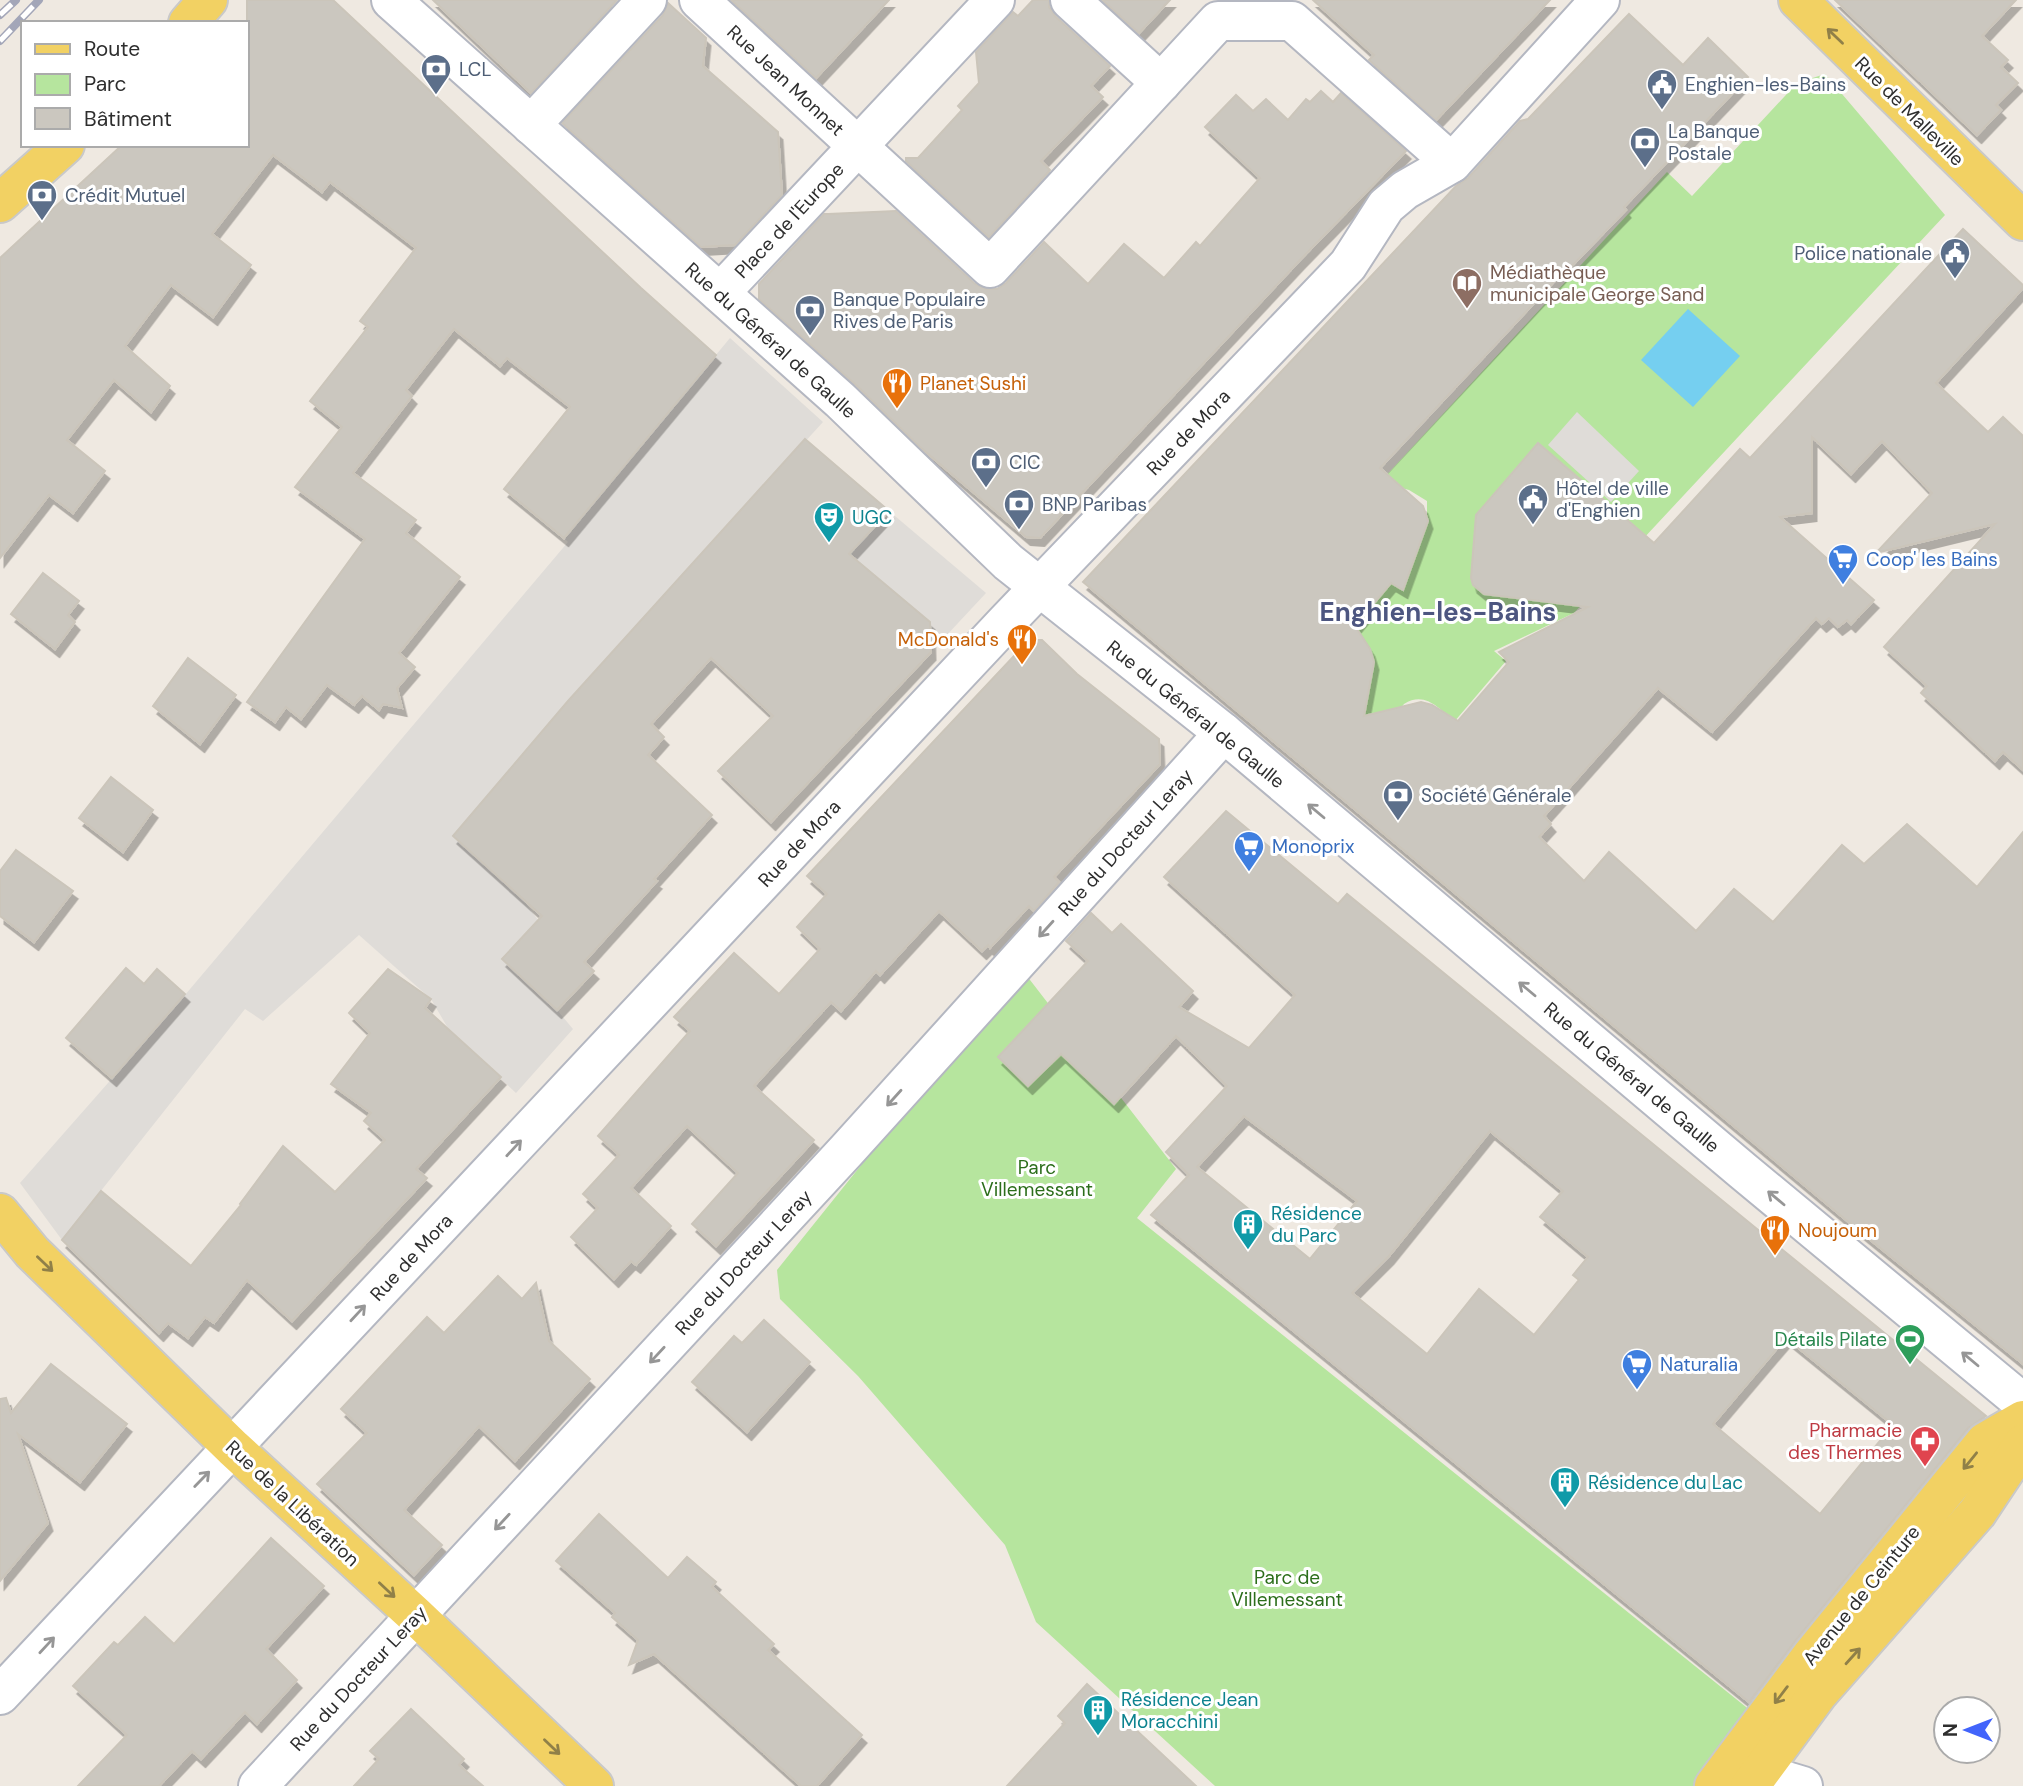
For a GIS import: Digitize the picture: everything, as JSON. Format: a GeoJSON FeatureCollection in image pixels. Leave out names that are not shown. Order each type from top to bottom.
{"type":"FeatureCollection","features":[{"type":"Feature","properties":{"kind":"main road"},"geometry":{"type":"LineString","coordinates":[[190,21],[208,0]]}},
{"type":"Feature","properties":{"kind":"main road","name":"Rue de Malleville"},"geometry":{"type":"LineString","coordinates":[[1798,0],[2023,221]]}},
{"type":"Feature","properties":{"kind":"main road"},"geometry":{"type":"LineString","coordinates":[[0,203],[63,147]]}},
{"type":"Feature","properties":{"kind":"main road","name":"Rue de la Libération"},"geometry":{"type":"LineString","coordinates":[[0,1213],[32,1252],[233,1448],[416,1616],[594,1786]]}},
{"type":"Feature","properties":{"kind":"main road","name":"Avenue de Ceinture"},"geometry":{"type":"LineString","coordinates":[[1714,1786],[1812,1655],[1985,1442],[2023,1420]]}},
{"type":"Feature","properties":{"kind":"main road","name":"Avenue de Ceinture"},"geometry":{"type":"LineString","coordinates":[[1749,1786],[1818,1694],[1977,1513],[2023,1444]]}},
{"type":"Feature","properties":{"kind":"main road"},"geometry":{"type":"LineString","coordinates":[[1977,1513],[2023,1491]]}},
{"type":"Feature","properties":{"kind":"street","name":"Rue du Général de Gaulle"},"geometry":{"type":"LineString","coordinates":[[391,0],[840,400],[1038,589],[1224,733],[1732,1162],[2023,1403]]}},
{"type":"Feature","properties":{"kind":"street"},"geometry":{"type":"LineString","coordinates":[[531,125],[648,0]]}},
{"type":"Feature","properties":{"kind":"street","name":"Place de l'Europe"},"geometry":{"type":"LineString","coordinates":[[720,293],[995,0]]}},
{"type":"Feature","properties":{"kind":"street"},"geometry":{"type":"LineString","coordinates":[[1070,0],[1161,83],[1218,21],[1293,21],[1452,163]]}},
{"type":"Feature","properties":{"kind":"street","name":"Rue de Mora"},"geometry":{"type":"LineString","coordinates":[[0,1695],[1038,589],[1348,265],[1386,206],[1405,190],[1452,163],[1600,0]]}},
{"type":"Feature","properties":{"kind":"street","name":"Rue Jean Monnet"},"geometry":{"type":"LineString","coordinates":[[713,5],[858,147],[990,268],[1161,83]]}},
{"type":"Feature","properties":{"kind":"street","name":"Rue du Docteur Leray"},"geometry":{"type":"LineString","coordinates":[[258,1786],[828,1170],[1224,733]]}},
{"type":"Feature","properties":{"kind":"street"},"geometry":{"type":"LineString","coordinates":[[1778,1786],[1783,1780],[1803,1786]]}},
{"type":"Feature","properties":{"kind":"green space"},"geometry":{"type":"Polygon","coordinates":[[[1825,74],[1945,215],[1574,613],[1494,651],[1506,661],[1454,722],[1425,700],[1412,700],[1404,704],[1334,791],[1374,668],[1370,650],[1351,630],[1395,579],[1403,586],[1403,590],[1427,525],[1427,501],[1409,490],[1380,482],[1667,172],[1692,196],[1797,83],[1825,74]]]}},
{"type":"Feature","properties":{"kind":"green space","name":"Parc de Villemessant"},"geometry":{"type":"Polygon","coordinates":[[[1020,967],[1176,1169],[1137,1218],[1751,1711],[1699,1786],[1215,1786],[1036,1622],[1005,1545],[858,1376],[780,1299],[777,1270],[1020,967]]]}},
{"type":"Feature","properties":{"kind":"shaded area"},"geometry":{"type":"Polygon","coordinates":[[[730,338],[823,422],[584,684],[518,893],[538,920],[502,959],[557,1010],[573,1029],[516,1093],[449,1030],[431,999],[359,935],[263,1021],[245,1009],[62,1240],[20,1183],[174,1008],[568,542],[564,538],[730,338]]]}},
{"type":"Feature","properties":{"kind":"shaded area"},"geometry":{"type":"Polygon","coordinates":[[[1577,412],[1639,471],[1611,502],[1548,445],[1577,412]]]}},
{"type":"Feature","properties":{"kind":"shaded area"},"geometry":{"type":"Polygon","coordinates":[[[889,511],[986,593],[931,652],[849,554],[889,511]]]}},
{"type":"Feature","properties":{"kind":"water"},"geometry":{"type":"Polygon","coordinates":[[[1688,309],[1740,356],[1693,407],[1641,360],[1688,309]]]}},
{"type":"Feature","properties":{"kind":"building"},"geometry":{"type":"Polygon","coordinates":[[[247,0],[333,0],[716,355],[564,538],[504,489],[570,407],[507,358],[500,366],[454,329],[406,390],[412,396],[353,473],[416,520],[406,533],[460,577],[399,653],[415,667],[397,688],[402,708],[383,704],[379,710],[362,696],[354,705],[327,685],[301,719],[286,707],[275,722],[247,702],[365,539],[295,487],[342,427],[310,401],[368,327],[360,321],[416,248],[330,182],[322,192],[273,155],[212,234],[251,265],[213,317],[171,285],[125,346],[170,386],[151,412],[114,380],[67,440],[105,471],[73,513],[49,495],[0,558],[0,258],[120,147],[248,147],[247,0]]]}},
{"type":"Feature","properties":{"kind":"building"},"geometry":{"type":"Polygon","coordinates":[[[433,0],[617,0],[531,93],[433,0]]]}},
{"type":"Feature","properties":{"kind":"building"},"geometry":{"type":"Polygon","coordinates":[[[731,0],[889,0],[816,78],[731,0]]]}},
{"type":"Feature","properties":{"kind":"building"},"geometry":{"type":"Polygon","coordinates":[[[1033,0],[1049,0],[1049,7],[1055,16],[1110,66],[1091,86],[1103,97],[1041,161],[1050,170],[989,237],[906,161],[906,158],[918,158],[962,110],[958,106],[979,83],[976,52],[1013,12],[1018,16],[1033,0]]]}},
{"type":"Feature","properties":{"kind":"building"},"geometry":{"type":"Polygon","coordinates":[[[1102,0],[1170,0],[1139,33],[1102,0]]]}},
{"type":"Feature","properties":{"kind":"building"},"geometry":{"type":"Polygon","coordinates":[[[1313,0],[1550,0],[1436,120],[1369,60],[1374,55],[1313,0]]]}},
{"type":"Feature","properties":{"kind":"building"},"geometry":{"type":"Polygon","coordinates":[[[1835,0],[2016,0],[1982,36],[2008,60],[2001,67],[2018,83],[1996,105],[2001,110],[1977,135],[1835,0]]]}},
{"type":"Feature","properties":{"kind":"building"},"geometry":{"type":"Polygon","coordinates":[[[668,3],[706,38],[703,66],[778,132],[782,195],[735,245],[701,247],[562,123],[663,15],[668,3]]]}},
{"type":"Feature","properties":{"kind":"building"},"geometry":{"type":"Polygon","coordinates":[[[1629,14],[1683,65],[1708,38],[1748,77],[1624,207],[1626,210],[1566,272],[1564,271],[1380,468],[1423,506],[1428,521],[1403,590],[1391,583],[1355,626],[1370,649],[1374,662],[1364,716],[1421,702],[1432,705],[1458,721],[1509,662],[1499,652],[1588,607],[1484,594],[1473,585],[1471,578],[1476,515],[1538,443],[1654,543],[1740,449],[1750,458],[1963,229],[2023,285],[1936,383],[1988,432],[2003,417],[2023,436],[2023,770],[2003,752],[1995,761],[1921,693],[1927,686],[1884,647],[1995,524],[1876,553],[1932,493],[1882,441],[1851,474],[1812,437],[1812,513],[1780,517],[1874,600],[1851,624],[1847,620],[1838,627],[1829,618],[1822,624],[1816,618],[1712,732],[1658,688],[1544,816],[1551,824],[1539,837],[1584,881],[1609,852],[1696,931],[1734,889],[1773,922],[1842,845],[1864,864],[1907,824],[1977,887],[2023,832],[2023,1364],[1852,1225],[1083,582],[1456,186],[1468,178],[1520,121],[1528,119],[1629,14]]]}},
{"type":"Feature","properties":{"kind":"building"},"geometry":{"type":"Polygon","coordinates":[[[1321,91],[1333,102],[1341,93],[1406,151],[1300,260],[1040,538],[1026,537],[920,447],[855,384],[759,299],[759,284],[824,214],[896,211],[975,284],[986,289],[997,289],[1006,283],[1044,242],[1088,284],[1124,244],[1164,278],[1196,242],[1200,246],[1260,178],[1205,127],[1236,95],[1253,111],[1266,99],[1288,120],[1306,99],[1310,102],[1321,91]]]}},
{"type":"Feature","properties":{"kind":"building"},"geometry":{"type":"Polygon","coordinates":[[[805,439],[889,511],[849,554],[930,622],[931,652],[771,822],[718,771],[773,716],[711,658],[651,724],[664,737],[648,755],[712,815],[584,962],[594,971],[557,1010],[502,959],[542,916],[453,836],[568,701],[805,439]]]}},
{"type":"Feature","properties":{"kind":"building"},"geometry":{"type":"Polygon","coordinates":[[[43,573],[79,601],[68,615],[75,622],[55,649],[11,614],[43,573]]]}},
{"type":"Feature","properties":{"kind":"building"},"geometry":{"type":"Polygon","coordinates":[[[1029,640],[1042,640],[1077,674],[1159,739],[1160,764],[1054,877],[1059,882],[1034,911],[1029,906],[990,948],[988,945],[982,951],[939,911],[880,975],[876,971],[841,1011],[831,1002],[754,1086],[814,1140],[716,1246],[692,1224],[738,1173],[687,1126],[631,1188],[671,1226],[636,1265],[631,1261],[614,1279],[571,1237],[598,1208],[583,1194],[619,1155],[598,1136],[690,1031],[674,1017],[734,953],[779,994],[820,949],[797,927],[827,894],[807,876],[1029,640]]]}},
{"type":"Feature","properties":{"kind":"building"},"geometry":{"type":"Polygon","coordinates":[[[188,658],[236,695],[200,744],[153,706],[188,658]]]}},
{"type":"Feature","properties":{"kind":"building"},"geometry":{"type":"Polygon","coordinates":[[[111,777],[153,810],[123,852],[79,818],[111,777]]]}},
{"type":"Feature","properties":{"kind":"building"},"geometry":{"type":"Polygon","coordinates":[[[1226,811],[1338,904],[1347,894],[1986,1416],[1968,1428],[1795,1641],[1749,1702],[1151,1215],[1189,1175],[1166,1152],[1227,1086],[1176,1036],[1114,1104],[1061,1054],[1028,1086],[998,1057],[1088,961],[1066,941],[1091,913],[1112,933],[1121,924],[1193,991],[1179,1007],[1249,1048],[1295,995],[1164,877],[1226,811]],[[1244,1116],[1197,1167],[1310,1259],[1357,1201],[1244,1116]],[[1490,1131],[1389,1256],[1352,1293],[1427,1354],[1479,1289],[1534,1335],[1579,1280],[1573,1275],[1588,1257],[1540,1217],[1563,1191],[1490,1131]],[[1786,1338],[1713,1424],[1820,1514],[1893,1425],[1786,1338]]]}},
{"type":"Feature","properties":{"kind":"building"},"geometry":{"type":"Polygon","coordinates":[[[16,850],[73,891],[34,942],[0,916],[0,871],[16,850]]]}},
{"type":"Feature","properties":{"kind":"building"},"geometry":{"type":"Polygon","coordinates":[[[126,968],[144,984],[157,969],[185,994],[112,1078],[66,1038],[126,968]]]}},
{"type":"Feature","properties":{"kind":"building"},"geometry":{"type":"Polygon","coordinates":[[[388,969],[431,999],[425,1008],[501,1077],[416,1169],[427,1178],[292,1321],[247,1280],[214,1323],[205,1317],[188,1338],[168,1323],[159,1333],[62,1240],[101,1191],[191,1266],[241,1205],[283,1146],[335,1192],[385,1140],[364,1121],[371,1113],[331,1084],[370,1033],[349,1013],[388,969]]]}},
{"type":"Feature","properties":{"kind":"building"},"geometry":{"type":"Polygon","coordinates":[[[498,1276],[522,1299],[536,1283],[549,1341],[590,1379],[515,1461],[479,1426],[404,1510],[442,1545],[414,1575],[317,1484],[367,1433],[341,1409],[427,1317],[444,1333],[498,1276]]]}},
{"type":"Feature","properties":{"kind":"building"},"geometry":{"type":"Polygon","coordinates":[[[764,1320],[810,1362],[747,1432],[692,1382],[734,1336],[742,1343],[764,1320]]]}},
{"type":"Feature","properties":{"kind":"building"},"geometry":{"type":"Polygon","coordinates":[[[51,1364],[127,1424],[80,1482],[18,1434],[48,1523],[0,1581],[0,1399],[6,1398],[11,1413],[51,1364]]]}},
{"type":"Feature","properties":{"kind":"building"},"geometry":{"type":"Polygon","coordinates":[[[599,1514],[668,1578],[687,1557],[716,1582],[712,1587],[774,1644],[768,1650],[862,1735],[817,1786],[801,1786],[654,1654],[629,1665],[638,1640],[612,1617],[615,1613],[556,1561],[599,1514]]]}},
{"type":"Feature","properties":{"kind":"building"},"geometry":{"type":"Polygon","coordinates":[[[271,1538],[324,1586],[266,1649],[297,1680],[257,1724],[245,1712],[201,1759],[192,1751],[159,1786],[78,1786],[127,1735],[73,1686],[114,1642],[118,1645],[145,1617],[174,1644],[271,1538]]]}},
{"type":"Feature","properties":{"kind":"building","name":"Résidence Jean Moracchini"},"geometry":{"type":"Polygon","coordinates":[[[1087,1684],[1196,1786],[1007,1786],[1065,1723],[1058,1716],[1087,1684]]]}},
{"type":"Feature","properties":{"kind":"building"},"geometry":{"type":"Polygon","coordinates":[[[411,1709],[464,1759],[459,1765],[483,1786],[354,1786],[379,1759],[370,1751],[411,1709]]]}},
{"type":"Feature","properties":{"kind":"railway"},"geometry":{"type":"LineString","coordinates":[[0,15],[16,0]]}},
{"type":"Feature","properties":{"kind":"railway"},"geometry":{"type":"LineString","coordinates":[[0,41],[39,0]]}},
{"type":"Feature","properties":{"kind":"place","name":"LCL"},"geometry":{"type":"Point","coordinates":[436,96]}},
{"type":"Feature","properties":{"kind":"place","name":"Enghien-les-Bains"},"geometry":{"type":"Point","coordinates":[1662,111]}},
{"type":"Feature","properties":{"kind":"place","name":"La Banque Postale"},"geometry":{"type":"Point","coordinates":[1645,169]}},
{"type":"Feature","properties":{"kind":"place","name":"Crédit Mutuel"},"geometry":{"type":"Point","coordinates":[42,222]}},
{"type":"Feature","properties":{"kind":"place","name":"Police nationale"},"geometry":{"type":"Point","coordinates":[1955,280]}},
{"type":"Feature","properties":{"kind":"place","name":"Médiathèque municipale George Sand"},"geometry":{"type":"Point","coordinates":[1467,310]}},
{"type":"Feature","properties":{"kind":"place","name":"Banque Populaire Rives de Paris"},"geometry":{"type":"Point","coordinates":[810,337]}},
{"type":"Feature","properties":{"kind":"place","name":"Planet Sushi"},"geometry":{"type":"Point","coordinates":[897,410]}},
{"type":"Feature","properties":{"kind":"place","name":"CIC"},"geometry":{"type":"Point","coordinates":[986,489]}},
{"type":"Feature","properties":{"kind":"place","name":"Hôtel de ville d'Enghien"},"geometry":{"type":"Point","coordinates":[1533,526]}},
{"type":"Feature","properties":{"kind":"place","name":"BNP Paribas"},"geometry":{"type":"Point","coordinates":[1019,531]}},
{"type":"Feature","properties":{"kind":"place","name":"UGC"},"geometry":{"type":"Point","coordinates":[829,544]}},
{"type":"Feature","properties":{"kind":"place","name":"Coop' les Bains"},"geometry":{"type":"Point","coordinates":[1843,586]}},
{"type":"Feature","properties":{"kind":"place","name":"McDonald's"},"geometry":{"type":"Point","coordinates":[1022,666]}},
{"type":"Feature","properties":{"kind":"place","name":"Société Générale"},"geometry":{"type":"Point","coordinates":[1398,822]}},
{"type":"Feature","properties":{"kind":"place","name":"Monoprix"},"geometry":{"type":"Point","coordinates":[1249,873]}},
{"type":"Feature","properties":{"kind":"place","name":"Résidence du Parc"},"geometry":{"type":"Point","coordinates":[1248,1251]}},
{"type":"Feature","properties":{"kind":"place","name":"Noujoum"},"geometry":{"type":"Point","coordinates":[1775,1257]}},
{"type":"Feature","properties":{"kind":"place","name":"Détails Pilate"},"geometry":{"type":"Point","coordinates":[1910,1366]}},
{"type":"Feature","properties":{"kind":"place","name":"Naturalia"},"geometry":{"type":"Point","coordinates":[1637,1391]}},
{"type":"Feature","properties":{"kind":"place","name":"Pharmacie des Thermes"},"geometry":{"type":"Point","coordinates":[1925,1468]}},
{"type":"Feature","properties":{"kind":"place","name":"Résidence du Lac"},"geometry":{"type":"Point","coordinates":[1565,1509]}},
{"type":"Feature","properties":{"kind":"place","name":"Résidence Jean Moracchini"},"geometry":{"type":"Point","coordinates":[1098,1737]}},
{"type":"Feature","properties":{"kind":"district","name":"Enghien-les-Bains"},"geometry":{"type":"Point","coordinates":[1438,612]}},
{"type":"Feature","properties":{"kind":"park label","name":"Parc Villemessant"},"geometry":{"type":"Point","coordinates":[1037,1178]}}]}
